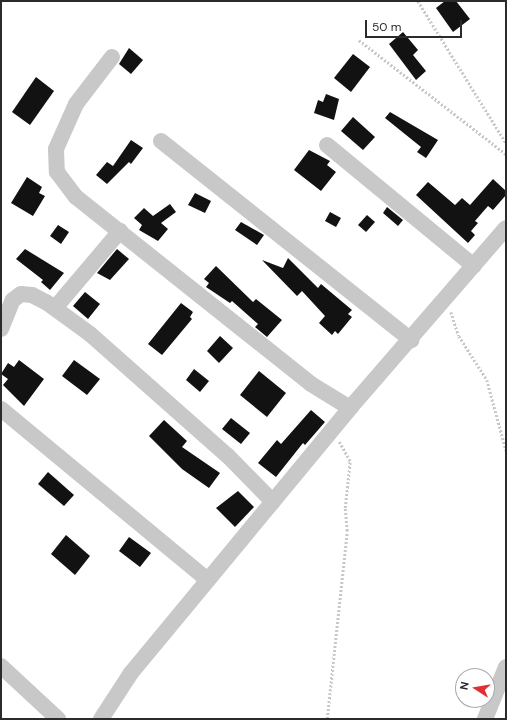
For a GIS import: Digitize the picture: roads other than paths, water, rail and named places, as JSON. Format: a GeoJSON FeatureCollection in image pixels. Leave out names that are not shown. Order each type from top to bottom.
{"type":"FeatureCollection","features":[{"type":"Feature","properties":{"kind":"street"},"geometry":{"type":"LineString","coordinates":[[112,57],[76,104],[56,149],[57,172],[76,197],[311,384],[350,408]]}},
{"type":"Feature","properties":{"kind":"street"},"geometry":{"type":"LineString","coordinates":[[161,141],[411,340]]}},
{"type":"Feature","properties":{"kind":"street"},"geometry":{"type":"LineString","coordinates":[[327,145],[474,266]]}},
{"type":"Feature","properties":{"kind":"street"},"geometry":{"type":"LineString","coordinates":[[101,719],[131,673],[332,429],[411,340],[506,228]]}},
{"type":"Feature","properties":{"kind":"street"},"geometry":{"type":"LineString","coordinates":[[54,308],[120,231]]}},
{"type":"Feature","properties":{"kind":"street"},"geometry":{"type":"LineString","coordinates":[[1,329],[13,300],[21,294],[32,295],[54,308],[90,334],[228,456],[273,502]]}},
{"type":"Feature","properties":{"kind":"street"},"geometry":{"type":"LineString","coordinates":[[1,409],[208,580]]}},
{"type":"Feature","properties":{"kind":"street"},"geometry":{"type":"LineString","coordinates":[[1,666],[58,719]]}},
{"type":"Feature","properties":{"kind":"street"},"geometry":{"type":"LineString","coordinates":[[485,719],[506,667]]}}]}
